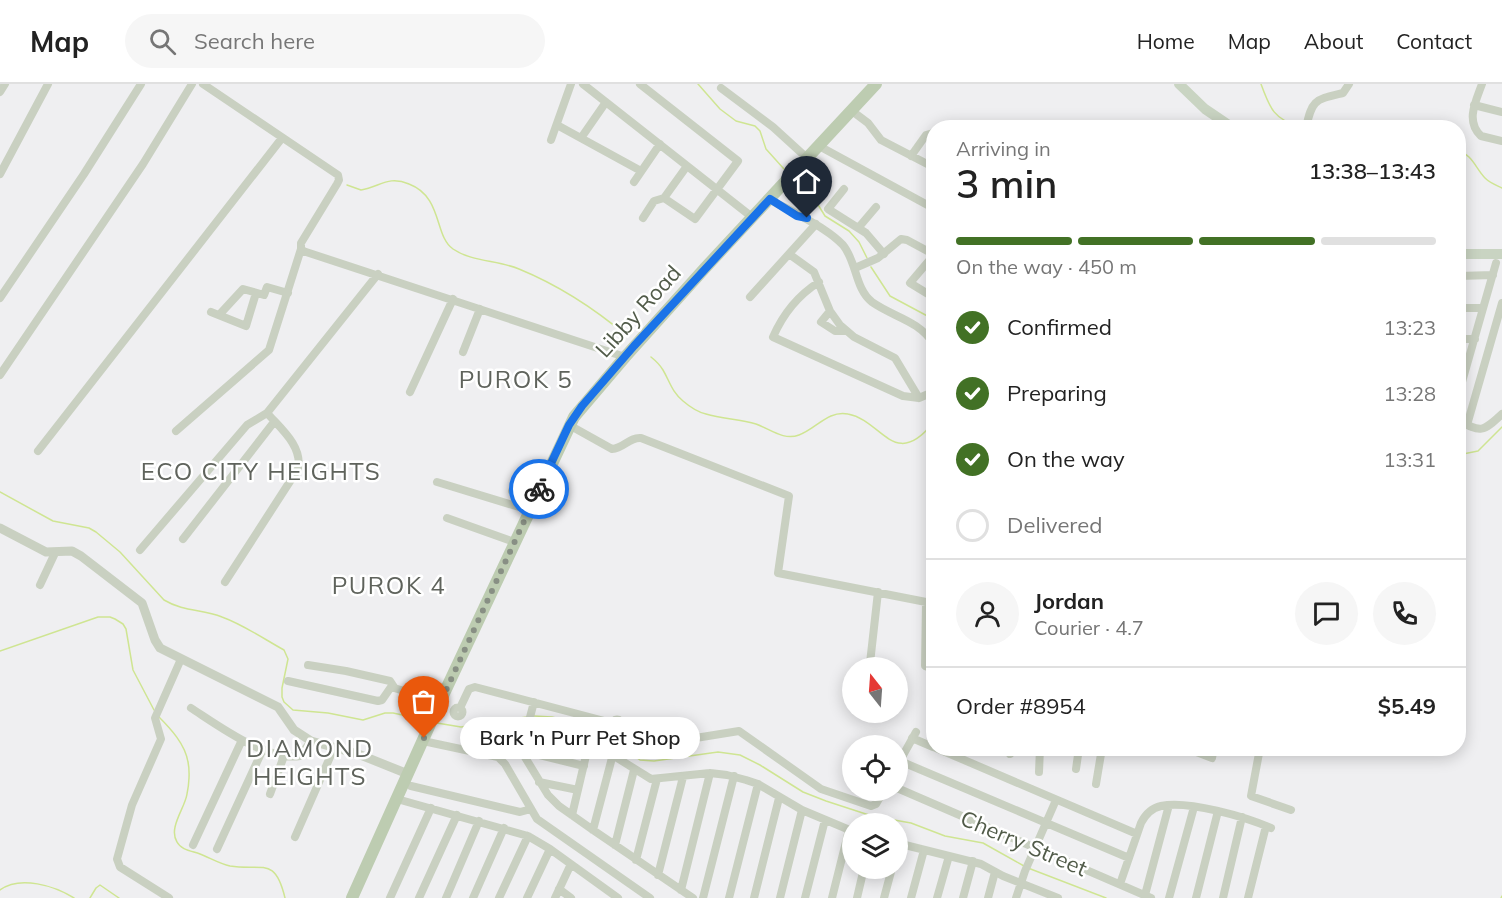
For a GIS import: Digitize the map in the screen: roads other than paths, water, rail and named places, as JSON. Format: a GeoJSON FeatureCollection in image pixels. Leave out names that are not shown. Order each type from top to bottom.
{"type":"FeatureCollection","features":[{"type":"Feature","properties":{"kind":"main road","name":"Libby Road"},"geometry":{"type":"LineString","coordinates":[[352,898],[397,799],[410,780],[430,725],[569,425],[582,406],[624,357],[876,84]]}},
{"type":"Feature","properties":{"kind":"main road"},"geometry":{"type":"LineString","coordinates":[[1179,84],[1205,109],[1221,120]]}},
{"type":"Feature","properties":{"kind":"main road"},"geometry":{"type":"LineString","coordinates":[[1466,255],[1499,259]]}},
{"type":"Feature","properties":{"kind":"street"},"geometry":{"type":"LineString","coordinates":[[0,93],[5,84]]}},
{"type":"Feature","properties":{"kind":"street"},"geometry":{"type":"LineString","coordinates":[[0,174],[48,84]]}},
{"type":"Feature","properties":{"kind":"street"},"geometry":{"type":"LineString","coordinates":[[0,298],[84,174],[141,84]]}},
{"type":"Feature","properties":{"kind":"street"},"geometry":{"type":"LineString","coordinates":[[0,375],[143,164],[192,84]]}},
{"type":"Feature","properties":{"kind":"street"},"geometry":{"type":"LineString","coordinates":[[176,431],[267,353],[273,344],[302,240],[337,184],[339,177],[328,167],[203,84]]}},
{"type":"Feature","properties":{"kind":"street"},"geometry":{"type":"LineString","coordinates":[[551,140],[571,84]]}},
{"type":"Feature","properties":{"kind":"street"},"geometry":{"type":"LineString","coordinates":[[583,84],[752,217]]}},
{"type":"Feature","properties":{"kind":"street"},"geometry":{"type":"LineString","coordinates":[[640,84],[738,161],[695,219],[664,198]]}},
{"type":"Feature","properties":{"kind":"street"},"geometry":{"type":"LineString","coordinates":[[1308,120],[1310,108],[1315,102],[1321,98],[1343,93],[1349,84]]}},
{"type":"Feature","properties":{"kind":"street"},"geometry":{"type":"LineString","coordinates":[[1482,84],[1474,105],[1473,119],[1477,133],[1502,141]]}},
{"type":"Feature","properties":{"kind":"street"},"geometry":{"type":"LineString","coordinates":[[721,87],[807,158]]}},
{"type":"Feature","properties":{"kind":"street"},"geometry":{"type":"LineString","coordinates":[[581,138],[606,102]]}},
{"type":"Feature","properties":{"kind":"street"},"geometry":{"type":"LineString","coordinates":[[1474,105],[1502,112]]}},
{"type":"Feature","properties":{"kind":"street"},"geometry":{"type":"LineString","coordinates":[[852,111],[868,123],[881,140],[926,164]]}},
{"type":"Feature","properties":{"kind":"street"},"geometry":{"type":"LineString","coordinates":[[557,125],[641,171]]}},
{"type":"Feature","properties":{"kind":"street"},"geometry":{"type":"LineString","coordinates":[[911,156],[926,135]]}},
{"type":"Feature","properties":{"kind":"street"},"geometry":{"type":"LineString","coordinates":[[38,452],[282,138]]}},
{"type":"Feature","properties":{"kind":"street"},"geometry":{"type":"LineString","coordinates":[[634,182],[660,144]]}},
{"type":"Feature","properties":{"kind":"street"},"geometry":{"type":"LineString","coordinates":[[819,146],[926,204]]}},
{"type":"Feature","properties":{"kind":"street"},"geometry":{"type":"LineString","coordinates":[[643,218],[654,201],[664,198],[687,166]]}},
{"type":"Feature","properties":{"kind":"street"},"geometry":{"type":"LineString","coordinates":[[786,182],[794,191],[807,218]]}},
{"type":"Feature","properties":{"kind":"street"},"geometry":{"type":"LineString","coordinates":[[844,189],[828,209],[858,227],[884,254]]}},
{"type":"Feature","properties":{"kind":"street"},"geometry":{"type":"LineString","coordinates":[[770,199],[797,216],[807,218],[845,247],[862,290],[872,302],[916,324],[926,335]]}},
{"type":"Feature","properties":{"kind":"street"},"geometry":{"type":"LineString","coordinates":[[789,209],[797,201]]}},
{"type":"Feature","properties":{"kind":"street"},"geometry":{"type":"LineString","coordinates":[[858,227],[876,207]]}},
{"type":"Feature","properties":{"kind":"street"},"geometry":{"type":"LineString","coordinates":[[750,297],[816,224]]}},
{"type":"Feature","properties":{"kind":"street"},"geometry":{"type":"LineString","coordinates":[[855,268],[873,261],[902,239],[926,251]]}},
{"type":"Feature","properties":{"kind":"street"},"geometry":{"type":"LineString","coordinates":[[301,249],[624,357]]}},
{"type":"Feature","properties":{"kind":"street"},"geometry":{"type":"LineString","coordinates":[[789,254],[811,268],[830,311],[845,331],[895,358],[918,398]]}},
{"type":"Feature","properties":{"kind":"street"},"geometry":{"type":"LineString","coordinates":[[1466,366],[1499,259]]}},
{"type":"Feature","properties":{"kind":"street"},"geometry":{"type":"LineString","coordinates":[[926,264],[910,283],[926,293]]}},
{"type":"Feature","properties":{"kind":"street"},"geometry":{"type":"LineString","coordinates":[[140,549],[247,424],[267,413],[378,274]]}},
{"type":"Feature","properties":{"kind":"street"},"geometry":{"type":"LineString","coordinates":[[1466,276],[1493,275]]}},
{"type":"Feature","properties":{"kind":"street"},"geometry":{"type":"LineString","coordinates":[[819,282],[787,310],[773,337],[903,396],[918,398],[926,395]]}},
{"type":"Feature","properties":{"kind":"street"},"geometry":{"type":"LineString","coordinates":[[219,315],[243,288],[264,295],[267,287],[288,293]]}},
{"type":"Feature","properties":{"kind":"street"},"geometry":{"type":"LineString","coordinates":[[211,312],[246,326],[256,293]]}},
{"type":"Feature","properties":{"kind":"street"},"geometry":{"type":"LineString","coordinates":[[410,392],[453,299]]}},
{"type":"Feature","properties":{"kind":"street"},"geometry":{"type":"LineString","coordinates":[[1502,303],[1467,425],[1483,430],[1502,414]]}},
{"type":"Feature","properties":{"kind":"street"},"geometry":{"type":"LineString","coordinates":[[1466,308],[1483,308]]}},
{"type":"Feature","properties":{"kind":"street"},"geometry":{"type":"LineString","coordinates":[[463,352],[480,309]]}},
{"type":"Feature","properties":{"kind":"street"},"geometry":{"type":"LineString","coordinates":[[830,311],[821,322],[835,331],[845,331]]}},
{"type":"Feature","properties":{"kind":"street"},"geometry":{"type":"LineString","coordinates":[[1466,339],[1474,339]]}},
{"type":"Feature","properties":{"kind":"street"},"geometry":{"type":"LineString","coordinates":[[225,582],[298,469],[299,458],[296,448],[267,413]]}},
{"type":"Feature","properties":{"kind":"street"},"geometry":{"type":"LineString","coordinates":[[183,539],[274,422]]}},
{"type":"Feature","properties":{"kind":"street"},"geometry":{"type":"LineString","coordinates":[[569,425],[612,449],[620,447],[633,438],[641,438],[789,496],[778,573],[926,602]]}},
{"type":"Feature","properties":{"kind":"street"},"geometry":{"type":"LineString","coordinates":[[437,482],[529,510]]}},
{"type":"Feature","properties":{"kind":"street"},"geometry":{"type":"LineString","coordinates":[[512,491],[535,498]]}},
{"type":"Feature","properties":{"kind":"street"},"geometry":{"type":"LineString","coordinates":[[447,518],[514,542]]}},
{"type":"Feature","properties":{"kind":"street"},"geometry":{"type":"LineString","coordinates":[[0,528],[46,552],[76,552],[140,601],[145,607],[158,645],[278,707],[294,730],[311,741],[358,754],[410,780],[520,812],[531,809]]}},
{"type":"Feature","properties":{"kind":"street"},"geometry":{"type":"LineString","coordinates":[[40,585],[55,553]]}},
{"type":"Feature","properties":{"kind":"street"},"geometry":{"type":"LineString","coordinates":[[871,657],[878,592]]}},
{"type":"Feature","properties":{"kind":"street"},"geometry":{"type":"LineString","coordinates":[[926,649],[924,666],[926,667]]}},
{"type":"Feature","properties":{"kind":"street"},"geometry":{"type":"LineString","coordinates":[[169,898],[120,867],[117,859],[132,806],[161,739],[155,718],[182,659]]}},
{"type":"Feature","properties":{"kind":"street"},"geometry":{"type":"LineString","coordinates":[[308,665],[382,679],[391,682],[394,687]]}},
{"type":"Feature","properties":{"kind":"street"},"geometry":{"type":"LineString","coordinates":[[288,681],[378,701],[383,699],[388,688],[394,687],[439,705]]}},
{"type":"Feature","properties":{"kind":"street"},"geometry":{"type":"LineString","coordinates":[[460,708],[469,689],[474,687],[612,723]]}},
{"type":"Feature","properties":{"kind":"street"},"geometry":{"type":"LineString","coordinates":[[534,702],[523,751],[527,764],[554,801],[693,898]]}},
{"type":"Feature","properties":{"kind":"street"},"geometry":{"type":"LineString","coordinates":[[191,708],[242,740],[285,756],[300,756],[311,741]]}},
{"type":"Feature","properties":{"kind":"street"},"geometry":{"type":"LineString","coordinates":[[529,719],[613,754],[647,778],[683,777],[710,773],[734,776],[758,784],[802,810],[842,827]]}},
{"type":"Feature","properties":{"kind":"street"},"geometry":{"type":"LineString","coordinates":[[678,741],[741,731],[810,783],[842,798]]}},
{"type":"Feature","properties":{"kind":"street"},"geometry":{"type":"LineString","coordinates":[[908,746],[914,735],[926,742]]}},
{"type":"Feature","properties":{"kind":"street"},"geometry":{"type":"LineString","coordinates":[[424,739],[440,745],[445,744],[494,755],[502,760],[531,809],[578,845],[658,898]]}},
{"type":"Feature","properties":{"kind":"street"},"geometry":{"type":"LineString","coordinates":[[194,845],[242,740]]}},
{"type":"Feature","properties":{"kind":"street"},"geometry":{"type":"LineString","coordinates":[[572,815],[589,743]]}},
{"type":"Feature","properties":{"kind":"street"},"geometry":{"type":"LineString","coordinates":[[295,837],[334,748]]}},
{"type":"Feature","properties":{"kind":"street"},"geometry":{"type":"LineString","coordinates":[[217,849],[262,749]]}},
{"type":"Feature","properties":{"kind":"street"},"geometry":{"type":"LineString","coordinates":[[523,751],[584,766]]}},
{"type":"Feature","properties":{"kind":"street"},"geometry":{"type":"LineString","coordinates":[[594,830],[613,754]]}},
{"type":"Feature","properties":{"kind":"street"},"geometry":{"type":"LineString","coordinates":[[270,794],[285,756]]}},
{"type":"Feature","properties":{"kind":"street"},"geometry":{"type":"LineString","coordinates":[[954,756],[1137,834]]}},
{"type":"Feature","properties":{"kind":"street"},"geometry":{"type":"LineString","coordinates":[[1039,772],[1040,756]]}},
{"type":"Feature","properties":{"kind":"street"},"geometry":{"type":"LineString","coordinates":[[1076,769],[1078,756]]}},
{"type":"Feature","properties":{"kind":"street"},"geometry":{"type":"LineString","coordinates":[[1096,784],[1101,756]]}},
{"type":"Feature","properties":{"kind":"street"},"geometry":{"type":"LineString","coordinates":[[1258,756],[1251,796],[1291,810]]}},
{"type":"Feature","properties":{"kind":"street"},"geometry":{"type":"LineString","coordinates":[[908,768],[1046,822],[1129,858]]}},
{"type":"Feature","properties":{"kind":"street"},"geometry":{"type":"LineString","coordinates":[[615,845],[634,770]]}},
{"type":"Feature","properties":{"kind":"street"},"geometry":{"type":"LineString","coordinates":[[681,890],[710,773]]}},
{"type":"Feature","properties":{"kind":"street"},"geometry":{"type":"LineString","coordinates":[[703,898],[734,776]]}},
{"type":"Feature","properties":{"kind":"street"},"geometry":{"type":"LineString","coordinates":[[658,875],[683,777]]}},
{"type":"Feature","properties":{"kind":"street"},"geometry":{"type":"LineString","coordinates":[[636,860],[657,779]]}},
{"type":"Feature","properties":{"kind":"street"},"geometry":{"type":"LineString","coordinates":[[539,782],[578,790]]}},
{"type":"Feature","properties":{"kind":"street"},"geometry":{"type":"LineString","coordinates":[[729,898],[758,784]]}},
{"type":"Feature","properties":{"kind":"street","name":"Cherry Street"},"geometry":{"type":"LineString","coordinates":[[908,793],[1148,896]]}},
{"type":"Feature","properties":{"kind":"street"},"geometry":{"type":"LineString","coordinates":[[754,898],[780,798]]}},
{"type":"Feature","properties":{"kind":"street"},"geometry":{"type":"LineString","coordinates":[[397,799],[528,836],[618,898]]}},
{"type":"Feature","properties":{"kind":"street"},"geometry":{"type":"LineString","coordinates":[[1016,898],[1026,867],[1056,800]]}},
{"type":"Feature","properties":{"kind":"street"},"geometry":{"type":"LineString","coordinates":[[854,801],[872,806],[878,801]]}},
{"type":"Feature","properties":{"kind":"street"},"geometry":{"type":"LineString","coordinates":[[1148,896],[1168,805]]}},
{"type":"Feature","properties":{"kind":"street"},"geometry":{"type":"LineString","coordinates":[[1120,884],[1140,823],[1149,813],[1155,808],[1168,805],[1194,807],[1242,817],[1269,827],[1248,898]]}},
{"type":"Feature","properties":{"kind":"street"},"geometry":{"type":"LineString","coordinates":[[1169,898],[1194,807]]}},
{"type":"Feature","properties":{"kind":"street"},"geometry":{"type":"LineString","coordinates":[[390,898],[431,808]]}},
{"type":"Feature","properties":{"kind":"street"},"geometry":{"type":"LineString","coordinates":[[780,898],[802,810]]}},
{"type":"Feature","properties":{"kind":"street"},"geometry":{"type":"LineString","coordinates":[[1196,898],[1218,811]]}},
{"type":"Feature","properties":{"kind":"street"},"geometry":{"type":"LineString","coordinates":[[419,898],[457,815]]}},
{"type":"Feature","properties":{"kind":"street"},"geometry":{"type":"LineString","coordinates":[[1222,898],[1242,817]]}},
{"type":"Feature","properties":{"kind":"street"},"geometry":{"type":"LineString","coordinates":[[805,898],[825,820]]}},
{"type":"Feature","properties":{"kind":"street"},"geometry":{"type":"LineString","coordinates":[[446,898],[479,821]]}},
{"type":"Feature","properties":{"kind":"street"},"geometry":{"type":"LineString","coordinates":[[473,898],[504,828]]}},
{"type":"Feature","properties":{"kind":"street"},"geometry":{"type":"LineString","coordinates":[[499,898],[528,836]]}},
{"type":"Feature","properties":{"kind":"street"},"geometry":{"type":"LineString","coordinates":[[908,846],[973,861],[1044,895],[1058,898]]}},
{"type":"Feature","properties":{"kind":"street"},"geometry":{"type":"LineString","coordinates":[[526,898],[550,849]]}},
{"type":"Feature","properties":{"kind":"street"},"geometry":{"type":"LineString","coordinates":[[911,898],[924,850]]}},
{"type":"Feature","properties":{"kind":"street"},"geometry":{"type":"LineString","coordinates":[[937,898],[949,856]]}},
{"type":"Feature","properties":{"kind":"street"},"geometry":{"type":"LineString","coordinates":[[963,898],[973,861]]}},
{"type":"Feature","properties":{"kind":"street"},"geometry":{"type":"LineString","coordinates":[[832,898],[842,862]]}},
{"type":"Feature","properties":{"kind":"street"},"geometry":{"type":"LineString","coordinates":[[555,898],[571,864]]}},
{"type":"Feature","properties":{"kind":"street"},"geometry":{"type":"LineString","coordinates":[[988,898],[995,872]]}},
{"type":"Feature","properties":{"kind":"street"},"geometry":{"type":"LineString","coordinates":[[618,873],[650,898]]}},
{"type":"Feature","properties":{"kind":"street"},"geometry":{"type":"LineString","coordinates":[[857,898],[861,879]]}},
{"type":"Feature","properties":{"kind":"street"},"geometry":{"type":"LineString","coordinates":[[884,898],[889,879]]}},
{"type":"Feature","properties":{"kind":"street"},"geometry":{"type":"LineString","coordinates":[[559,889],[571,898]]}},
{"type":"Feature","properties":{"kind":"waterway"},"geometry":{"type":"LineString","coordinates":[[698,84],[720,109],[736,121],[755,126],[760,131],[766,149],[784,169]]}},
{"type":"Feature","properties":{"kind":"waterway"},"geometry":{"type":"LineString","coordinates":[[1261,84],[1274,112],[1284,120]]}},
{"type":"Feature","properties":{"kind":"waterway"},"geometry":{"type":"LineString","coordinates":[[1466,154],[1487,180],[1502,188]]}},
{"type":"Feature","properties":{"kind":"waterway"},"geometry":{"type":"LineString","coordinates":[[796,180],[812,195],[825,216],[849,231],[859,242],[867,258]]}},
{"type":"Feature","properties":{"kind":"waterway"},"geometry":{"type":"LineString","coordinates":[[347,185],[361,190],[390,181],[409,184],[428,198],[443,235],[453,249],[468,256],[511,266],[534,275],[589,307],[627,336]]}},
{"type":"Feature","properties":{"kind":"waterway"},"geometry":{"type":"LineString","coordinates":[[871,267],[890,296],[926,315]]}},
{"type":"Feature","properties":{"kind":"waterway"},"geometry":{"type":"LineString","coordinates":[[651,357],[662,368],[676,394],[694,409],[712,416],[756,424],[788,437],[799,435],[828,417],[841,414],[860,418],[898,443],[908,443],[920,437],[926,431]]}},
{"type":"Feature","properties":{"kind":"waterway"},"geometry":{"type":"LineString","coordinates":[[1466,453],[1478,451],[1502,427]]}},
{"type":"Feature","properties":{"kind":"waterway"},"geometry":{"type":"LineString","coordinates":[[0,492],[53,521],[89,528],[96,532],[120,552],[164,600],[171,604],[215,614],[230,620],[284,650],[288,659],[282,697],[293,710],[328,713],[363,720],[385,713],[426,720]]}},
{"type":"Feature","properties":{"kind":"waterway"},"geometry":{"type":"LineString","coordinates":[[0,651],[98,617],[110,617],[123,624],[126,629],[133,670],[154,710]]}},
{"type":"Feature","properties":{"kind":"waterway"},"geometry":{"type":"LineString","coordinates":[[158,716],[181,743],[189,766],[186,800],[174,831],[179,845],[226,865],[266,868],[277,876],[285,898]]}},
{"type":"Feature","properties":{"kind":"waterway"},"geometry":{"type":"LineString","coordinates":[[534,716],[552,717],[594,728],[640,760],[654,761],[718,752],[740,755],[803,792],[826,801],[872,816],[911,823],[945,836],[983,843],[1024,866]]}},
{"type":"Feature","properties":{"kind":"waterway"},"geometry":{"type":"LineString","coordinates":[[437,723],[461,727],[527,717]]}},
{"type":"Feature","properties":{"kind":"waterway"},"geometry":{"type":"LineString","coordinates":[[1028,868],[1106,898]]}},
{"type":"Feature","properties":{"kind":"waterway"},"geometry":{"type":"LineString","coordinates":[[0,890],[17,883],[37,884],[48,886],[74,898]]}},
{"type":"Feature","properties":{"kind":"waterway"},"geometry":{"type":"LineString","coordinates":[[90,898],[100,885],[119,898]]}},
{"type":"Feature","properties":{"kind":"place","name":"Bark 'n Purr Pet Shop"},"geometry":{"type":"Point","coordinates":[424,738]}},
{"type":"Feature","properties":{"kind":"district","name":"PUROK 5"},"geometry":{"type":"Point","coordinates":[516,380]}},
{"type":"Feature","properties":{"kind":"district","name":"ECO CITY HEIGHTS"},"geometry":{"type":"Point","coordinates":[261,472]}},
{"type":"Feature","properties":{"kind":"district","name":"PUROK 4"},"geometry":{"type":"Point","coordinates":[389,586]}},
{"type":"Feature","properties":{"kind":"district","name":"DIAMOND HEIGHTS"},"geometry":{"type":"Point","coordinates":[310,763]}}]}
